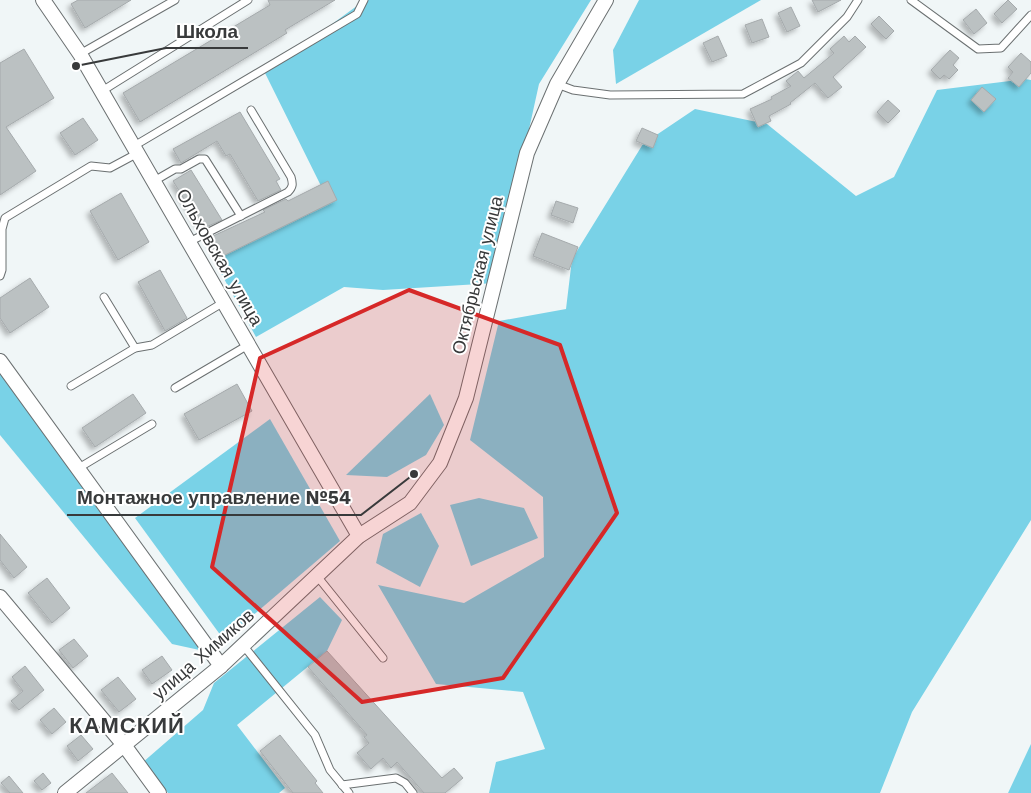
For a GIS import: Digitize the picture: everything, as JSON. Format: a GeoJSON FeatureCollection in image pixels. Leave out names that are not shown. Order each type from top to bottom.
{"type":"FeatureCollection","features":[{"type":"Feature","properties":{"kind":"street","name":"Октябрьская улица"},"geometry":{"type":"LineString","coordinates":[[359,536],[410,504],[440,463],[466,398],[527,153],[557,84],[606,0]]}},
{"type":"Feature","properties":{"kind":"street","name":"Ольховская улица"},"geometry":{"type":"LineString","coordinates":[[45,1],[102,91],[359,536]]}},
{"type":"Feature","properties":{"kind":"street"},"geometry":{"type":"LineString","coordinates":[[0,361],[221,666]]}},
{"type":"Feature","properties":{"kind":"street","name":"улица Химиков"},"geometry":{"type":"LineString","coordinates":[[65,793],[221,666],[359,536]]}},
{"type":"Feature","properties":{"kind":"street"},"geometry":{"type":"LineString","coordinates":[[0,597],[124,745],[159,793]]}},
{"type":"Feature","properties":{"kind":"lane"},"geometry":{"type":"LineString","coordinates":[[80,54],[176,0]]}},
{"type":"Feature","properties":{"kind":"lane"},"geometry":{"type":"LineString","coordinates":[[102,91],[248,0]]}},
{"type":"Feature","properties":{"kind":"lane"},"geometry":{"type":"LineString","coordinates":[[0,276],[2,270],[2,228],[5,218],[91,166],[110,168],[136,150],[357,14],[364,0]]}},
{"type":"Feature","properties":{"kind":"lane"},"geometry":{"type":"LineString","coordinates":[[557,84],[573,90],[610,95],[743,94],[801,63],[847,17],[858,0]]}},
{"type":"Feature","properties":{"kind":"lane"},"geometry":{"type":"LineString","coordinates":[[911,0],[978,50],[1000,48],[1031,15]]}},
{"type":"Feature","properties":{"kind":"lane"},"geometry":{"type":"LineString","coordinates":[[189,242],[288,192],[292,188],[293,183],[250,110]]}},
{"type":"Feature","properties":{"kind":"lane"},"geometry":{"type":"LineString","coordinates":[[154,181],[198,159],[206,159],[241,216]]}},
{"type":"Feature","properties":{"kind":"lane"},"geometry":{"type":"LineString","coordinates":[[104,297],[135,348]]}},
{"type":"Feature","properties":{"kind":"lane"},"geometry":{"type":"LineString","coordinates":[[71,386],[135,348],[152,345],[224,302]]}},
{"type":"Feature","properties":{"kind":"lane"},"geometry":{"type":"LineString","coordinates":[[176,388],[248,345]]}},
{"type":"Feature","properties":{"kind":"lane"},"geometry":{"type":"LineString","coordinates":[[77,469],[152,424]]}},
{"type":"Feature","properties":{"kind":"lane"},"geometry":{"type":"LineString","coordinates":[[317,576],[383,658]]}},
{"type":"Feature","properties":{"kind":"lane"},"geometry":{"type":"LineString","coordinates":[[243,645],[315,735],[330,770],[348,793]]}},
{"type":"Feature","properties":{"kind":"lane"},"geometry":{"type":"LineString","coordinates":[[342,785],[396,778],[405,783],[413,793]]}},
{"type":"Feature","properties":{"kind":"highlighted area"},"geometry":{"type":"Polygon","coordinates":[[[409,290],[560,345],[617,513],[503,678],[362,702],[212,567],[260,358],[409,290]]]}},
{"type":"Feature","properties":{"kind":"shaded area"},"geometry":{"type":"Polygon","coordinates":[[[365,0],[591,0],[539,84],[495,283],[383,290],[344,287],[256,337],[211,255],[326,196],[265,73],[365,0]]]}},
{"type":"Feature","properties":{"kind":"shaded area"},"geometry":{"type":"Polygon","coordinates":[[[639,0],[761,0],[616,84],[613,50],[639,0]]]}},
{"type":"Feature","properties":{"kind":"shaded area"},"geometry":{"type":"Polygon","coordinates":[[[1025,79],[1031,80],[1031,520],[912,712],[880,793],[489,793],[496,762],[545,749],[523,692],[436,684],[378,585],[464,603],[544,557],[543,497],[470,440],[499,321],[566,309],[572,259],[643,144],[695,109],[767,124],[856,196],[894,177],[937,90],[1025,79]]]}},
{"type":"Feature","properties":{"kind":"shaded area"},"geometry":{"type":"Polygon","coordinates":[[[0,370],[204,651],[172,644],[0,435],[0,370]]]}},
{"type":"Feature","properties":{"kind":"shaded area"},"geometry":{"type":"Polygon","coordinates":[[[430,394],[444,425],[426,455],[387,477],[346,475],[430,394]]]}},
{"type":"Feature","properties":{"kind":"shaded area"},"geometry":{"type":"Polygon","coordinates":[[[270,419],[340,541],[224,640],[135,518],[270,419]]]}},
{"type":"Feature","properties":{"kind":"shaded area"},"geometry":{"type":"Polygon","coordinates":[[[479,498],[524,508],[538,538],[471,566],[450,505],[479,498]]]}},
{"type":"Feature","properties":{"kind":"shaded area"},"geometry":{"type":"Polygon","coordinates":[[[421,513],[439,546],[420,587],[376,563],[383,534],[421,513]]]}},
{"type":"Feature","properties":{"kind":"shaded area"},"geometry":{"type":"Polygon","coordinates":[[[320,597],[342,620],[327,651],[237,725],[285,788],[279,793],[168,793],[142,763],[203,710],[214,683],[320,597]]]}},
{"type":"Feature","properties":{"kind":"shaded area"},"geometry":{"type":"Polygon","coordinates":[[[1031,744],[1031,793],[1008,793],[1031,744]]]}},
{"type":"Feature","properties":{"kind":"building"},"geometry":{"type":"Polygon","coordinates":[[[78,0],[131,0],[85,28],[71,4],[78,0]]]}},
{"type":"Feature","properties":{"kind":"building"},"geometry":{"type":"Polygon","coordinates":[[[268,0],[335,0],[285,30],[287,33],[140,122],[123,93],[270,5],[268,0]]]}},
{"type":"Feature","properties":{"kind":"building"},"geometry":{"type":"Polygon","coordinates":[[[812,0],[841,0],[818,12],[812,0]]]}},
{"type":"Feature","properties":{"kind":"building"},"geometry":{"type":"Polygon","coordinates":[[[1008,0],[1017,9],[1002,23],[994,14],[1008,0]]]}},
{"type":"Feature","properties":{"kind":"building"},"geometry":{"type":"Polygon","coordinates":[[[791,7],[800,26],[787,32],[778,13],[791,7]]]}},
{"type":"Feature","properties":{"kind":"building"},"geometry":{"type":"Polygon","coordinates":[[[976,9],[987,23],[974,34],[963,20],[976,9]]]}},
{"type":"Feature","properties":{"kind":"building"},"geometry":{"type":"Polygon","coordinates":[[[879,16],[894,31],[886,39],[871,24],[879,16]]]}},
{"type":"Feature","properties":{"kind":"building"},"geometry":{"type":"Polygon","coordinates":[[[762,19],[769,37],[752,43],[745,25],[762,19]]]}},
{"type":"Feature","properties":{"kind":"building"},"geometry":{"type":"Polygon","coordinates":[[[718,36],[727,56],[712,62],[703,43],[718,36]]]}},
{"type":"Feature","properties":{"kind":"building"},"geometry":{"type":"Polygon","coordinates":[[[844,36],[849,42],[855,36],[866,47],[833,77],[842,87],[828,98],[815,83],[791,104],[769,116],[771,121],[758,127],[750,109],[772,99],[771,97],[791,86],[786,81],[798,71],[804,78],[834,53],[830,49],[844,36]]]}},
{"type":"Feature","properties":{"kind":"building"},"geometry":{"type":"Polygon","coordinates":[[[24,49],[54,98],[6,127],[36,171],[0,195],[0,63],[24,49]]]}},
{"type":"Feature","properties":{"kind":"building"},"geometry":{"type":"Polygon","coordinates":[[[950,50],[959,58],[953,65],[958,70],[949,79],[944,75],[940,79],[931,70],[950,50]]]}},
{"type":"Feature","properties":{"kind":"building"},"geometry":{"type":"Polygon","coordinates":[[[1021,53],[1031,62],[1031,73],[1019,87],[1008,78],[1013,72],[1008,67],[1021,53]]]}},
{"type":"Feature","properties":{"kind":"building"},"geometry":{"type":"Polygon","coordinates":[[[982,87],[996,99],[984,112],[971,100],[982,87]]]}},
{"type":"Feature","properties":{"kind":"building"},"geometry":{"type":"Polygon","coordinates":[[[888,100],[900,111],[888,123],[877,112],[888,100]]]}},
{"type":"Feature","properties":{"kind":"building"},"geometry":{"type":"Polygon","coordinates":[[[240,112],[280,179],[276,181],[281,190],[258,201],[230,154],[226,156],[217,141],[181,163],[173,149],[240,112]]]}},
{"type":"Feature","properties":{"kind":"building"},"geometry":{"type":"Polygon","coordinates":[[[83,118],[98,140],[75,155],[60,133],[83,118]]]}},
{"type":"Feature","properties":{"kind":"building"},"geometry":{"type":"Polygon","coordinates":[[[642,128],[658,135],[653,148],[636,141],[642,128]]]}},
{"type":"Feature","properties":{"kind":"building"},"geometry":{"type":"Polygon","coordinates":[[[191,170],[222,220],[206,227],[205,224],[201,226],[173,181],[191,170]]]}},
{"type":"Feature","properties":{"kind":"building"},"geometry":{"type":"Polygon","coordinates":[[[328,181],[337,200],[221,257],[211,237],[265,212],[263,210],[286,199],[288,201],[328,181]]]}},
{"type":"Feature","properties":{"kind":"building"},"geometry":{"type":"Polygon","coordinates":[[[121,193],[149,242],[118,260],[90,211],[121,193]]]}},
{"type":"Feature","properties":{"kind":"building"},"geometry":{"type":"Polygon","coordinates":[[[556,201],[578,208],[573,223],[551,215],[556,201]]]}},
{"type":"Feature","properties":{"kind":"building"},"geometry":{"type":"Polygon","coordinates":[[[542,233],[578,247],[569,270],[533,256],[542,233]]]}},
{"type":"Feature","properties":{"kind":"building"},"geometry":{"type":"Polygon","coordinates":[[[160,270],[187,318],[165,331],[138,282],[160,270]]]}},
{"type":"Feature","properties":{"kind":"building"},"geometry":{"type":"Polygon","coordinates":[[[30,278],[49,307],[10,333],[0,318],[0,298],[30,278]]]}},
{"type":"Feature","properties":{"kind":"building"},"geometry":{"type":"Polygon","coordinates":[[[237,384],[252,411],[199,440],[184,414],[237,384]]]}},
{"type":"Feature","properties":{"kind":"building"},"geometry":{"type":"Polygon","coordinates":[[[133,394],[146,413],[95,447],[82,428],[133,394]]]}},
{"type":"Feature","properties":{"kind":"building"},"geometry":{"type":"Polygon","coordinates":[[[0,534],[27,567],[14,578],[0,560],[0,534]]]}},
{"type":"Feature","properties":{"kind":"building"},"geometry":{"type":"Polygon","coordinates":[[[47,578],[70,608],[52,623],[28,593],[47,578]]]}},
{"type":"Feature","properties":{"kind":"building"},"geometry":{"type":"Polygon","coordinates":[[[74,639],[88,656],[73,668],[59,650],[74,639]]]}},
{"type":"Feature","properties":{"kind":"building"},"geometry":{"type":"Polygon","coordinates":[[[327,651],[442,778],[454,768],[463,778],[445,793],[424,793],[397,762],[391,768],[383,758],[371,769],[357,753],[369,743],[364,737],[367,735],[308,667],[327,651]]]}},
{"type":"Feature","properties":{"kind":"building"},"geometry":{"type":"Polygon","coordinates":[[[162,656],[172,670],[152,684],[142,670],[162,656]]]}},
{"type":"Feature","properties":{"kind":"building"},"geometry":{"type":"Polygon","coordinates":[[[25,666],[44,690],[19,710],[11,701],[23,691],[12,677],[25,666]]]}},
{"type":"Feature","properties":{"kind":"building"},"geometry":{"type":"Polygon","coordinates":[[[118,677],[136,699],[119,712],[101,690],[118,677]]]}},
{"type":"Feature","properties":{"kind":"building"},"geometry":{"type":"Polygon","coordinates":[[[54,708],[66,722],[52,734],[40,720],[54,708]]]}},
{"type":"Feature","properties":{"kind":"building"},"geometry":{"type":"Polygon","coordinates":[[[81,735],[93,749],[78,761],[67,746],[81,735]]]}},
{"type":"Feature","properties":{"kind":"building"},"geometry":{"type":"Polygon","coordinates":[[[280,735],[317,781],[315,783],[323,793],[293,793],[260,751],[280,735]]]}},
{"type":"Feature","properties":{"kind":"building"},"geometry":{"type":"Polygon","coordinates":[[[43,773],[51,783],[42,790],[34,781],[43,773]]]}},
{"type":"Feature","properties":{"kind":"building"},"geometry":{"type":"Polygon","coordinates":[[[112,773],[128,793],[86,793],[112,773]]]}},
{"type":"Feature","properties":{"kind":"building"},"geometry":{"type":"Polygon","coordinates":[[[9,776],[23,793],[10,793],[1,783],[9,776]]]}},
{"type":"Feature","properties":{"kind":"place","name":"Школа"},"geometry":{"type":"Point","coordinates":[76,66]}},
{"type":"Feature","properties":{"kind":"place","name":"Монтажное управление №54"},"geometry":{"type":"Point","coordinates":[414,474]}},
{"type":"Feature","properties":{"kind":"district","name":"КАМСКИЙ"},"geometry":{"type":"Point","coordinates":[127,725]}}]}
